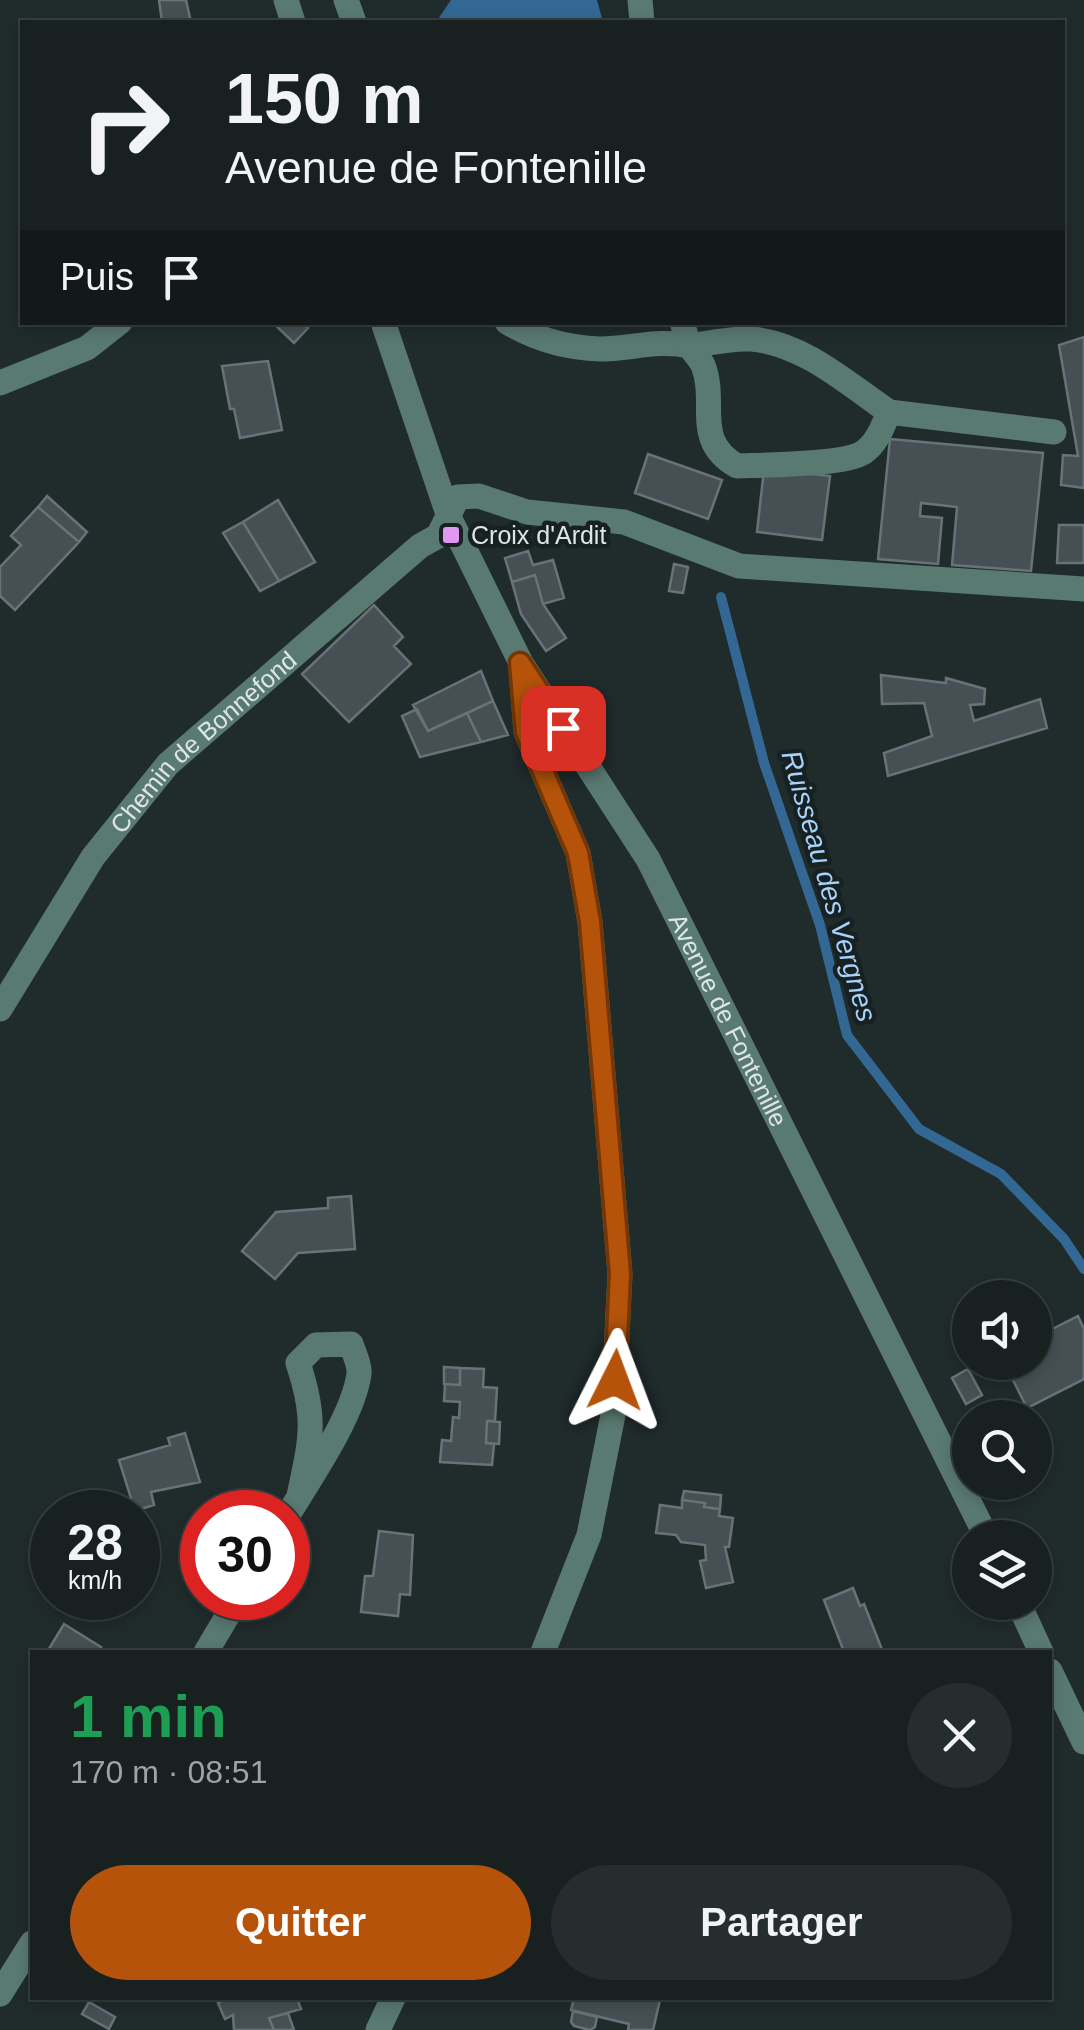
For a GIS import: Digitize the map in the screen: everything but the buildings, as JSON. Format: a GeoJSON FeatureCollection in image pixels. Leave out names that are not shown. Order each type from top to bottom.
{"type":"FeatureCollection","features":[{"type":"Feature","properties":{"kind":"street"},"geometry":{"type":"LineString","coordinates":[[0,382],[87,348],[116,325]]}},
{"type":"Feature","properties":{"kind":"street","name":"Avenue de Fontenille"},"geometry":{"type":"LineString","coordinates":[[384,325],[449,517],[520,663],[648,859],[978,1520]]}},
{"type":"Feature","properties":{"kind":"street"},"geometry":{"type":"LineString","coordinates":[[514,325],[561,345],[602,349],[671,342],[685,334],[750,339],[784,346],[822,366],[889,412],[1054,432]]}},
{"type":"Feature","properties":{"kind":"street"},"geometry":{"type":"LineString","coordinates":[[685,334],[703,366],[710,441],[724,459],[737,466],[830,461],[862,454],[880,435],[889,412]]}},
{"type":"Feature","properties":{"kind":"street","name":"Chemin de Bonnefond"},"geometry":{"type":"LineString","coordinates":[[0,1009],[93,857],[168,764],[420,546],[438,536],[458,497],[478,496],[527,512],[624,522],[739,566],[1084,590]]}},
{"type":"Feature","properties":{"kind":"street"},"geometry":{"type":"LineString","coordinates":[[520,663],[526,732],[578,853],[590,922],[620,1274],[613,1416],[589,1535],[544,1650]]}},
{"type":"Feature","properties":{"kind":"street"},"geometry":{"type":"LineString","coordinates":[[351,1344],[360,1372],[342,1423],[293,1506],[313,1430],[298,1363],[316,1345],[351,1344]]}},
{"type":"Feature","properties":{"kind":"street"},"geometry":{"type":"LineString","coordinates":[[207,1650],[225,1620]]}},
{"type":"Feature","properties":{"kind":"street"},"geometry":{"type":"LineString","coordinates":[[1026,1620],[1040,1650]]}},
{"type":"Feature","properties":{"kind":"street"},"geometry":{"type":"LineString","coordinates":[[1052,1675],[1084,1742]]}},
{"type":"Feature","properties":{"kind":"street"},"geometry":{"type":"LineString","coordinates":[[0,1994],[30,1946]]}},
{"type":"Feature","properties":{"kind":"street"},"geometry":{"type":"LineString","coordinates":[[378,2030],[392,2000]]}},
{"type":"Feature","properties":{"kind":"water"},"geometry":{"type":"Polygon","coordinates":[[[451,0],[597,0],[602,20],[437,20],[451,0]]]}},
{"type":"Feature","properties":{"kind":"waterway","name":"Ruisseau des Vergnes"},"geometry":{"type":"LineString","coordinates":[[721,597],[764,763],[820,925],[847,1035],[919,1129],[1001,1174],[1064,1239],[1084,1269]]}},
{"type":"Feature","properties":{"kind":"place","name":"Croix d'Ardit"},"geometry":{"type":"Point","coordinates":[451,535]}},
{"type":"Feature","properties":{"kind":"route"},"geometry":{"type":"LineString","coordinates":[[563,728],[520,663],[526,732],[578,853],[590,922],[620,1274],[615,1380]]}}]}
